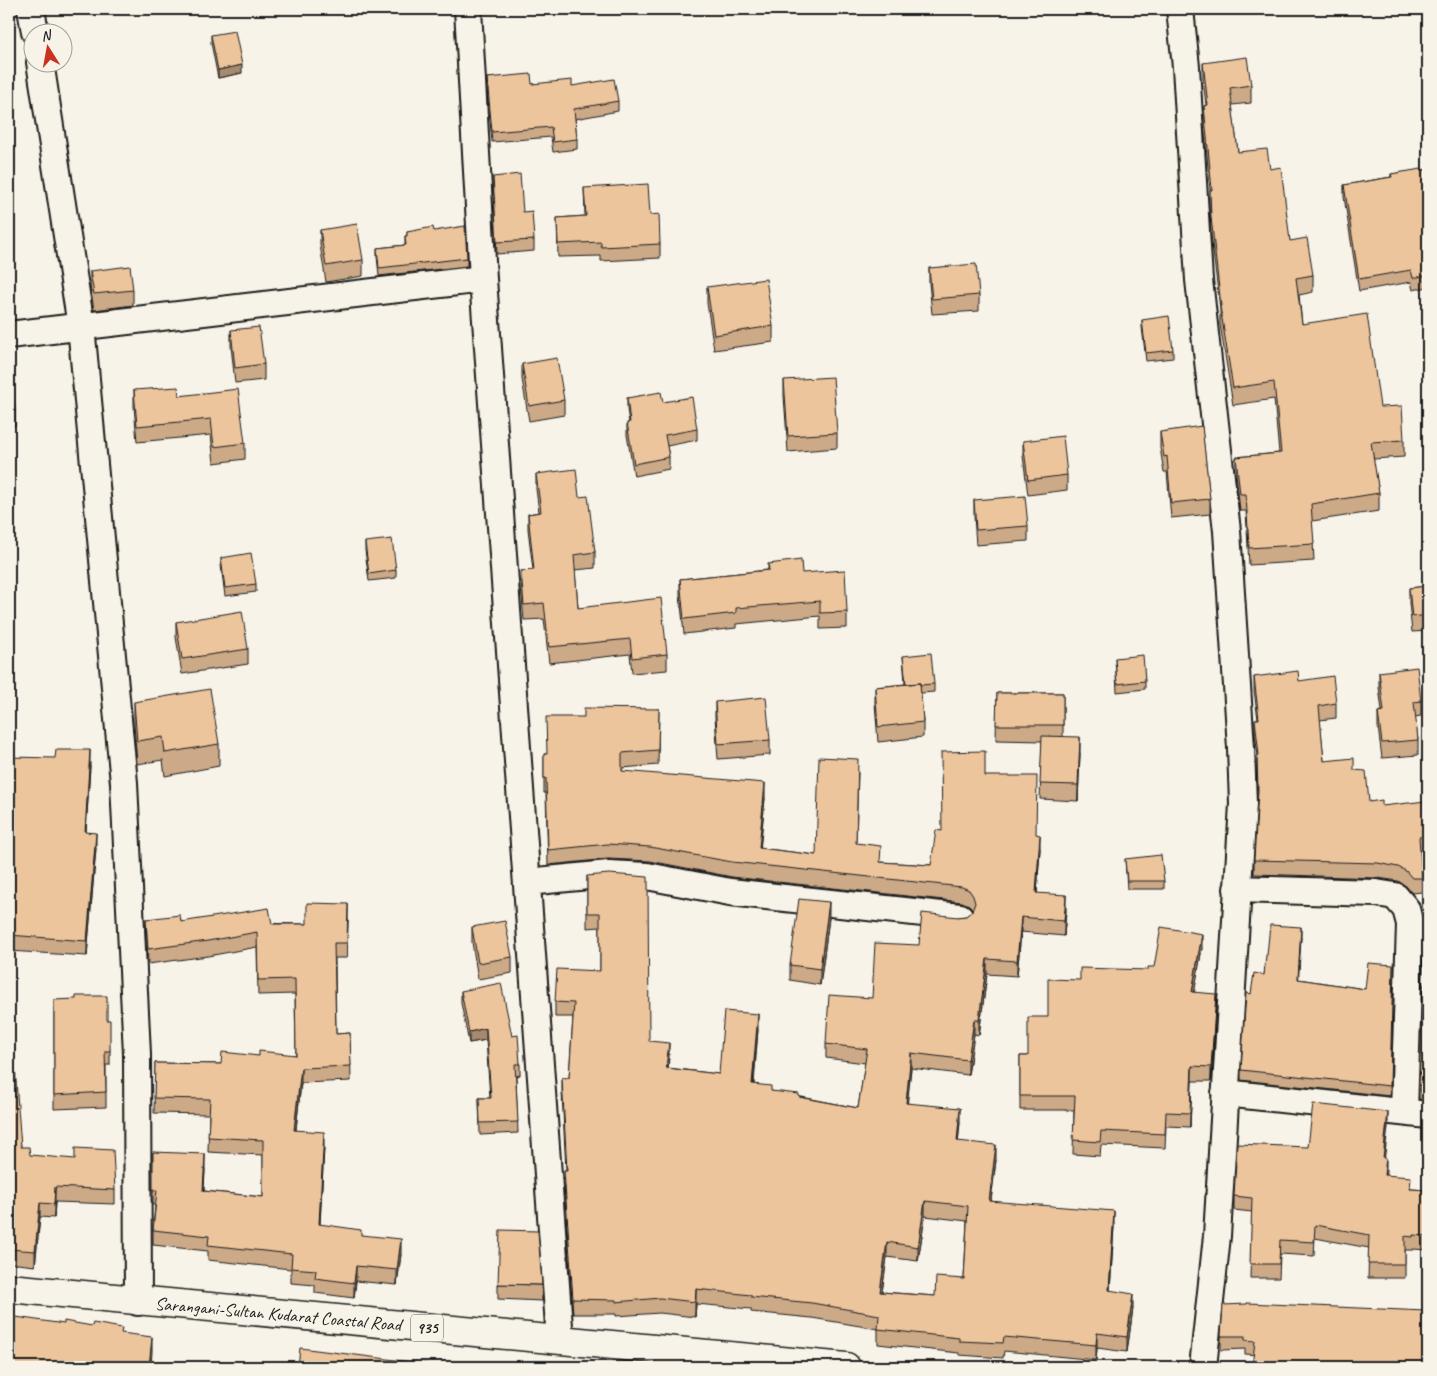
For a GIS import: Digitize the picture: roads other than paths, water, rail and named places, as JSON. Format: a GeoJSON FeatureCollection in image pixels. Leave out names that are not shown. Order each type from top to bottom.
{"type":"FeatureCollection","features":[{"type":"Feature","properties":{"kind":"main road","name":"Sarangani-Sultan Kudarat Coastal Road"},"geometry":{"type":"LineString","coordinates":[[9,1288],[138,1302],[846,1367]]}},
{"type":"Feature","properties":{"kind":"street"},"geometry":{"type":"LineString","coordinates":[[31,9],[33,22]]}},
{"type":"Feature","properties":{"kind":"street"},"geometry":{"type":"LineString","coordinates":[[468,9],[483,279],[560,1340]]}},
{"type":"Feature","properties":{"kind":"street"},"geometry":{"type":"LineString","coordinates":[[1180,9],[1186,67],[1199,280],[1227,530],[1243,804],[1217,1236],[1203,1367]]}},
{"type":"Feature","properties":{"kind":"street"},"geometry":{"type":"LineString","coordinates":[[42,72],[81,326],[124,783],[137,1054],[138,1302]]}},
{"type":"Feature","properties":{"kind":"street"},"geometry":{"type":"LineString","coordinates":[[9,335],[483,279]]}},
{"type":"Feature","properties":{"kind":"street"},"geometry":{"type":"LineString","coordinates":[[527,882],[609,874],[647,876],[730,892],[960,917]]}},
{"type":"Feature","properties":{"kind":"street"},"geometry":{"type":"LineString","coordinates":[[1225,1093],[1416,1114],[1410,924],[1406,909],[1395,896],[1376,893],[1237,889]]}}]}
